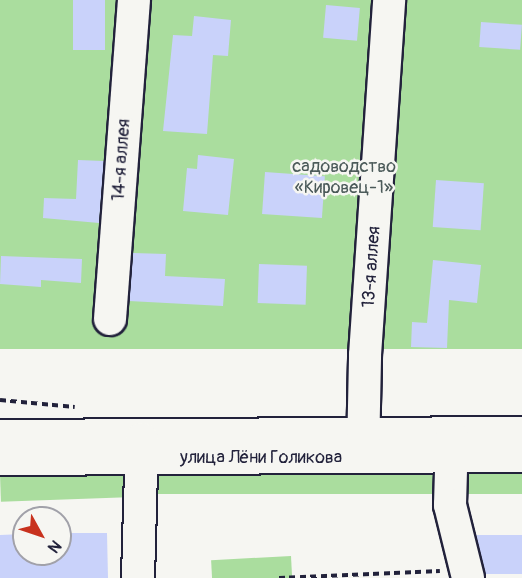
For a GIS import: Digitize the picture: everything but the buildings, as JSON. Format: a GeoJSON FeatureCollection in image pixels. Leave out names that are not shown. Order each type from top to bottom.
{"type":"FeatureCollection","features":[{"type":"Feature","properties":{"kind":"street","name":"14-я аллея"},"geometry":{"type":"LineString","coordinates":[[110,319],[134,0]]}},
{"type":"Feature","properties":{"kind":"street","name":"13-я аллея"},"geometry":{"type":"LineString","coordinates":[[363,445],[365,355],[389,0]]}},
{"type":"Feature","properties":{"kind":"street","name":"улица Лёни Голикова"},"geometry":{"type":"LineString","coordinates":[[452,445],[522,433]]}},
{"type":"Feature","properties":{"kind":"street","name":"улица Лёни Голикова"},"geometry":{"type":"LineString","coordinates":[[0,436],[142,447]]}},
{"type":"Feature","properties":{"kind":"street","name":"улица Лёни Голикова"},"geometry":{"type":"LineString","coordinates":[[0,459],[142,447],[363,445],[452,445],[522,456]]}},
{"type":"Feature","properties":{"kind":"street"},"geometry":{"type":"LineString","coordinates":[[452,445],[450,505],[467,574]]}},
{"type":"Feature","properties":{"kind":"street"},"geometry":{"type":"LineString","coordinates":[[138,578],[142,447]]}},
{"type":"Feature","properties":{"kind":"path"},"geometry":{"type":"LineString","coordinates":[[279,578],[467,574]]}},
{"type":"Feature","properties":{"kind":"green space","name":"садоводство «Кировец-1»"},"geometry":{"type":"Polygon","coordinates":[[[0,0],[522,0],[522,349],[0,349],[0,0]]]}},
{"type":"Feature","properties":{"kind":"green space"},"geometry":{"type":"Polygon","coordinates":[[[154,470],[439,470],[439,494],[154,494],[154,470]]]}},
{"type":"Feature","properties":{"kind":"green space"},"geometry":{"type":"Polygon","coordinates":[[[464,470],[522,470],[522,494],[464,494],[464,470]]]}},
{"type":"Feature","properties":{"kind":"green space"},"geometry":{"type":"Polygon","coordinates":[[[133,472],[134,497],[1,502],[0,477],[133,472]]]}},
{"type":"Feature","properties":{"kind":"green space"},"geometry":{"type":"Polygon","coordinates":[[[291,556],[292,578],[212,578],[211,560],[291,556]]]}}]}
